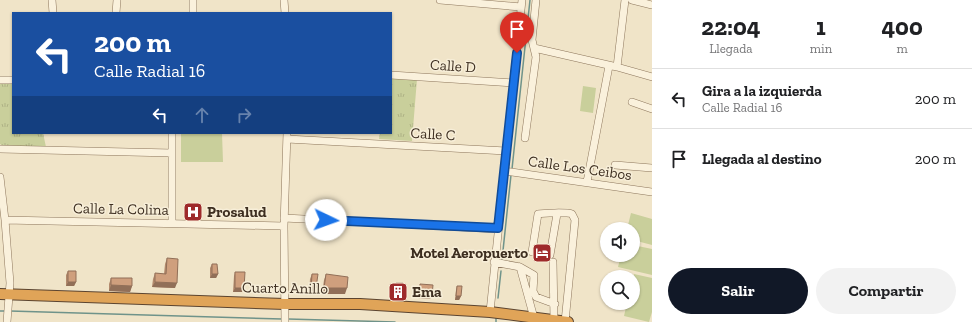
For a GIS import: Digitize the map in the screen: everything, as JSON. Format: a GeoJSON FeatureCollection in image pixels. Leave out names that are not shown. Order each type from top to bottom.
{"type":"FeatureCollection","features":[{"type":"Feature","properties":{"kind":"highway","name":"Cuarto Anillo"},"geometry":{"type":"LineString","coordinates":[[6,297],[285,309],[360,304],[490,312],[567,322]]}},
{"type":"Feature","properties":{"kind":"street"},"geometry":{"type":"LineString","coordinates":[[52,0],[53,12]]}},
{"type":"Feature","properties":{"kind":"street"},"geometry":{"type":"LineString","coordinates":[[116,12],[117,0]]}},
{"type":"Feature","properties":{"kind":"street"},"geometry":{"type":"LineString","coordinates":[[193,0],[193,12]]}},
{"type":"Feature","properties":{"kind":"street"},"geometry":{"type":"LineString","coordinates":[[284,0],[285,12]]}},
{"type":"Feature","properties":{"kind":"street"},"geometry":{"type":"LineString","coordinates":[[440,0],[522,4],[536,57],[525,138]]}},
{"type":"Feature","properties":{"kind":"street"},"geometry":{"type":"LineString","coordinates":[[490,312],[494,262],[514,82],[527,25],[536,0]]}},
{"type":"Feature","properties":{"kind":"street"},"geometry":{"type":"LineString","coordinates":[[617,67],[625,0]]}},
{"type":"Feature","properties":{"kind":"street"},"geometry":{"type":"LineString","coordinates":[[632,0],[652,5]]}},
{"type":"Feature","properties":{"kind":"street"},"geometry":{"type":"LineString","coordinates":[[534,48],[617,67],[652,77]]}},
{"type":"Feature","properties":{"kind":"street"},"geometry":{"type":"LineString","coordinates":[[587,182],[609,66]]}},
{"type":"Feature","properties":{"kind":"street","name":"Calle D"},"geometry":{"type":"LineString","coordinates":[[392,75],[514,82]]}},
{"type":"Feature","properties":{"kind":"street"},"geometry":{"type":"LineString","coordinates":[[0,80],[12,80]]}},
{"type":"Feature","properties":{"kind":"street"},"geometry":{"type":"LineString","coordinates":[[632,102],[652,108]]}},
{"type":"Feature","properties":{"kind":"street"},"geometry":{"type":"LineString","coordinates":[[172,134],[172,223]]}},
{"type":"Feature","properties":{"kind":"street"},"geometry":{"type":"LineString","coordinates":[[285,322],[284,222],[287,136]]}},
{"type":"Feature","properties":{"kind":"street","name":"Calle C"},"geometry":{"type":"LineString","coordinates":[[287,136],[506,151]]}},
{"type":"Feature","properties":{"kind":"street"},"geometry":{"type":"LineString","coordinates":[[0,149],[172,153]]}},
{"type":"Feature","properties":{"kind":"street"},"geometry":{"type":"LineString","coordinates":[[615,165],[652,168]]}},
{"type":"Feature","properties":{"kind":"street","name":"Calle Los Ceibos"},"geometry":{"type":"LineString","coordinates":[[504,171],[652,192]]}},
{"type":"Feature","properties":{"kind":"street"},"geometry":{"type":"LineString","coordinates":[[0,177],[10,283],[6,297],[7,322]]}},
{"type":"Feature","properties":{"kind":"street"},"geometry":{"type":"LineString","coordinates":[[532,252],[538,214],[557,214],[566,212],[572,214],[575,220],[567,322]]}},
{"type":"Feature","properties":{"kind":"street"},"geometry":{"type":"LineString","coordinates":[[554,320],[551,259],[557,214]]}},
{"type":"Feature","properties":{"kind":"street","name":"Calle La Colina"},"geometry":{"type":"LineString","coordinates":[[5,220],[172,223],[284,222],[498,228]]}},
{"type":"Feature","properties":{"kind":"street"},"geometry":{"type":"LineString","coordinates":[[494,262],[520,267],[534,275],[533,291],[536,297],[554,304]]}},
{"type":"Feature","properties":{"kind":"street"},"geometry":{"type":"LineString","coordinates":[[520,267],[534,318]]}},
{"type":"Feature","properties":{"kind":"green space"},"geometry":{"type":"Polygon","coordinates":[[[392,77],[417,79],[412,141],[379,139],[380,134],[392,134],[392,77]]]}},
{"type":"Feature","properties":{"kind":"green space"},"geometry":{"type":"Polygon","coordinates":[[[12,82],[12,134],[43,134],[46,147],[3,146],[0,144],[0,83],[12,82]]]}},
{"type":"Feature","properties":{"kind":"green space"},"geometry":{"type":"Polygon","coordinates":[[[583,86],[596,88],[593,113],[580,111],[583,86]]]}},
{"type":"Feature","properties":{"kind":"green space"},"geometry":{"type":"Polygon","coordinates":[[[181,134],[222,134],[223,162],[181,162],[181,134]]]}},
{"type":"Feature","properties":{"kind":"green space"},"geometry":{"type":"Polygon","coordinates":[[[631,213],[652,219],[652,245],[640,242],[640,222],[629,222],[631,213]]]}},
{"type":"Feature","properties":{"kind":"green space"},"geometry":{"type":"Polygon","coordinates":[[[640,246],[652,249],[652,275],[640,272],[640,270],[631,270],[618,267],[619,262],[640,262],[640,246]]]}},
{"type":"Feature","properties":{"kind":"green space"},"geometry":{"type":"Polygon","coordinates":[[[640,275],[652,278],[652,312],[649,322],[624,316],[625,310],[640,310],[640,275]]]}},
{"type":"Feature","properties":{"kind":"building"},"geometry":{"type":"Polygon","coordinates":[[[167,258],[178,259],[177,283],[155,282],[155,273],[166,274],[167,258]]]}},
{"type":"Feature","properties":{"kind":"building"},"geometry":{"type":"Polygon","coordinates":[[[212,264],[217,264],[218,274],[212,274],[212,264]]]}},
{"type":"Feature","properties":{"kind":"building"},"geometry":{"type":"Polygon","coordinates":[[[68,271],[76,271],[76,282],[68,282],[68,271]]]}},
{"type":"Feature","properties":{"kind":"building"},"geometry":{"type":"Polygon","coordinates":[[[235,272],[245,272],[244,288],[235,288],[235,272]]]}},
{"type":"Feature","properties":{"kind":"building"},"geometry":{"type":"Polygon","coordinates":[[[312,274],[318,274],[316,288],[311,288],[312,274]]]}},
{"type":"Feature","properties":{"kind":"building"},"geometry":{"type":"Polygon","coordinates":[[[326,274],[348,277],[347,288],[324,288],[326,274]]]}},
{"type":"Feature","properties":{"kind":"building"},"geometry":{"type":"Polygon","coordinates":[[[111,278],[132,278],[132,286],[111,285],[111,278]]]}},
{"type":"Feature","properties":{"kind":"building"},"geometry":{"type":"Polygon","coordinates":[[[396,283],[403,283],[403,294],[395,294],[396,283]]]}},
{"type":"Feature","properties":{"kind":"building"},"geometry":{"type":"Polygon","coordinates":[[[420,284],[433,285],[432,295],[420,294],[420,284]]]}},
{"type":"Feature","properties":{"kind":"building"},"geometry":{"type":"Polygon","coordinates":[[[457,286],[462,286],[461,296],[456,296],[457,286]]]}},
{"type":"Feature","properties":{"kind":"waterway"},"geometry":{"type":"LineString","coordinates":[[512,169],[530,0]]}},
{"type":"Feature","properties":{"kind":"waterway"},"geometry":{"type":"LineString","coordinates":[[502,260],[511,175]]}},
{"type":"Feature","properties":{"kind":"waterway"},"geometry":{"type":"LineString","coordinates":[[498,298],[501,271]]}},
{"type":"Feature","properties":{"kind":"waterway"},"geometry":{"type":"LineString","coordinates":[[0,311],[6,311]]}},
{"type":"Feature","properties":{"kind":"waterway"},"geometry":{"type":"LineString","coordinates":[[10,311],[282,319]]}},
{"type":"Feature","properties":{"kind":"waterway"},"geometry":{"type":"LineString","coordinates":[[288,319],[395,322]]}},
{"type":"Feature","properties":{"kind":"place","name":"Prosalud"},"geometry":{"type":"Point","coordinates":[193,212]}},
{"type":"Feature","properties":{"kind":"place","name":"Motel Aeropuerto"},"geometry":{"type":"Point","coordinates":[542,253]}},
{"type":"Feature","properties":{"kind":"place","name":"Ema"},"geometry":{"type":"Point","coordinates":[398,292]}},
{"type":"Feature","properties":{"kind":"route"},"geometry":{"type":"LineString","coordinates":[[326,220],[498,228],[517,53]]}}]}
